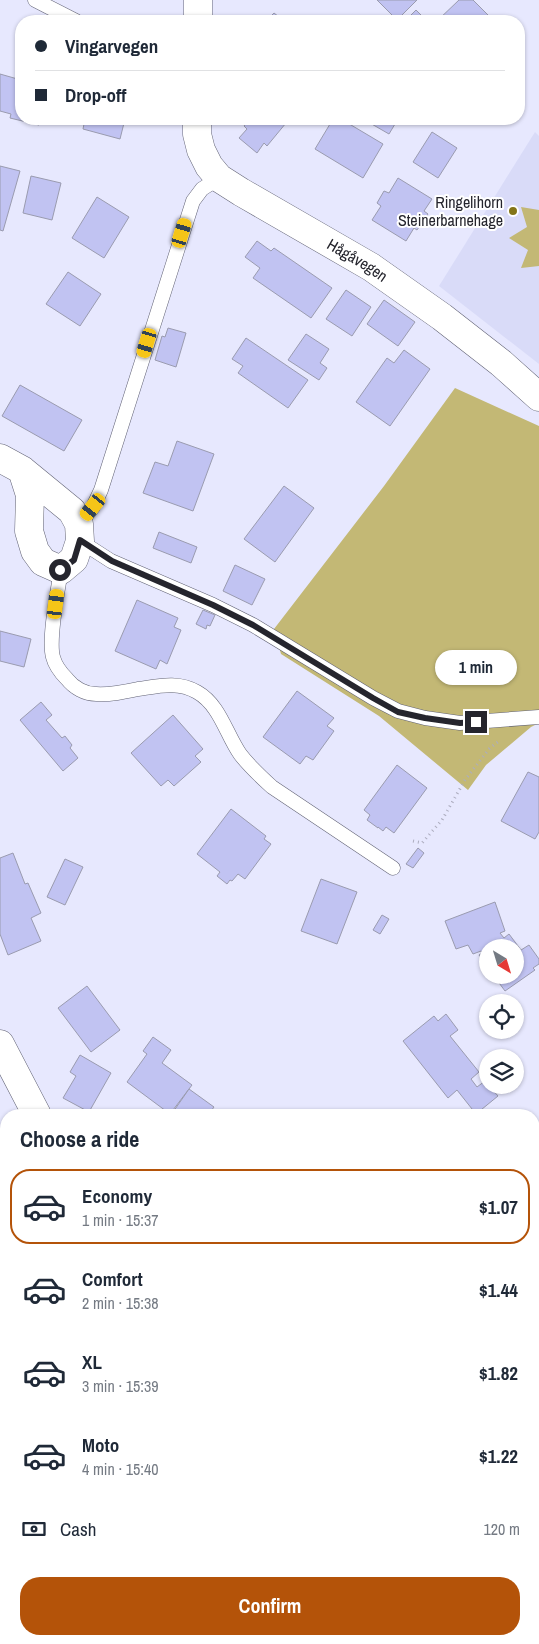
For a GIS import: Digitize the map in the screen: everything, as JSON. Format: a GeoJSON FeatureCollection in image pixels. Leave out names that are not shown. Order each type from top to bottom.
{"type":"FeatureCollection","features":[{"type":"Feature","properties":{"kind":"street"},"geometry":{"type":"LineString","coordinates":[[198,0],[198,15]]}},
{"type":"Feature","properties":{"kind":"street","name":"Hågåvegen"},"geometry":{"type":"LineString","coordinates":[[193,125],[200,150],[209,166],[219,178],[370,267],[442,317],[501,363],[539,397]]}},
{"type":"Feature","properties":{"kind":"street"},"geometry":{"type":"LineString","coordinates":[[11,464],[72,511],[80,532],[74,560],[60,570],[43,562],[35,550],[29,532],[30,495],[11,464]]}},
{"type":"Feature","properties":{"kind":"street"},"geometry":{"type":"LineString","coordinates":[[0,1044],[34,1109]]}},
{"type":"Feature","properties":{"kind":"lane"},"geometry":{"type":"LineString","coordinates":[[35,0],[64,15]]}},
{"type":"Feature","properties":{"kind":"lane"},"geometry":{"type":"LineString","coordinates":[[219,178],[202,189],[193,201],[101,490],[80,532],[112,561],[213,605],[253,625],[398,712],[460,723],[532,717]]}},
{"type":"Feature","properties":{"kind":"lane"},"geometry":{"type":"LineString","coordinates":[[60,570],[51,639],[53,656],[60,672],[71,684],[83,692],[95,694],[112,694],[166,685],[181,686],[207,698],[240,754],[256,773],[272,787],[393,868]]}},
{"type":"Feature","properties":{"kind":"path"},"geometry":{"type":"LineString","coordinates":[[413,841],[422,843],[428,838],[452,806],[465,780],[489,749],[532,717]]}},
{"type":"Feature","properties":{"kind":"shaded area","name":"Ringelihorn Steinerbarnehage"},"geometry":{"type":"Polygon","coordinates":[[[535,132],[539,136],[539,364],[439,286],[535,132]]]}},
{"type":"Feature","properties":{"kind":"shaded area"},"geometry":{"type":"Polygon","coordinates":[[[521,207],[539,210],[539,266],[521,268],[528,250],[509,238],[527,227],[521,207]]]}},
{"type":"Feature","properties":{"kind":"shaded area"},"geometry":{"type":"Polygon","coordinates":[[[455,388],[539,426],[539,723],[531,727],[486,765],[468,790],[379,716],[281,654],[274,629],[384,486],[455,388]]]}},
{"type":"Feature","properties":{"kind":"building"},"geometry":{"type":"Polygon","coordinates":[[[377,0],[417,0],[402,15],[392,15],[377,0]]]}},
{"type":"Feature","properties":{"kind":"building"},"geometry":{"type":"Polygon","coordinates":[[[459,0],[473,0],[488,15],[443,15],[459,0]]]}},
{"type":"Feature","properties":{"kind":"building"},"geometry":{"type":"Polygon","coordinates":[[[416,10],[421,15],[411,15],[416,10]]]}},
{"type":"Feature","properties":{"kind":"building"},"geometry":{"type":"Polygon","coordinates":[[[0,74],[15,78],[15,119],[10,118],[11,114],[0,111],[0,74]]]}},
{"type":"Feature","properties":{"kind":"building"},"geometry":{"type":"Polygon","coordinates":[[[84,125],[124,125],[120,139],[83,129],[84,125]]]}},
{"type":"Feature","properties":{"kind":"building"},"geometry":{"type":"Polygon","coordinates":[[[284,125],[267,146],[264,143],[257,153],[239,138],[247,129],[244,126],[284,125]]]}},
{"type":"Feature","properties":{"kind":"building"},"geometry":{"type":"Polygon","coordinates":[[[329,125],[351,125],[383,144],[363,178],[315,149],[329,125]]]}},
{"type":"Feature","properties":{"kind":"building"},"geometry":{"type":"Polygon","coordinates":[[[373,125],[394,125],[389,134],[373,125]]]}},
{"type":"Feature","properties":{"kind":"building"},"geometry":{"type":"Polygon","coordinates":[[[432,132],[457,148],[438,178],[413,162],[432,132]]]}},
{"type":"Feature","properties":{"kind":"building"},"geometry":{"type":"Polygon","coordinates":[[[0,166],[20,171],[3,231],[0,230],[0,166]]]}},
{"type":"Feature","properties":{"kind":"building"},"geometry":{"type":"Polygon","coordinates":[[[31,176],[61,183],[52,220],[23,213],[31,176]]]}},
{"type":"Feature","properties":{"kind":"building"},"geometry":{"type":"Polygon","coordinates":[[[398,178],[432,199],[424,211],[428,214],[417,230],[414,228],[406,241],[372,220],[381,206],[377,203],[384,191],[389,193],[398,178]]]}},
{"type":"Feature","properties":{"kind":"building"},"geometry":{"type":"Polygon","coordinates":[[[97,197],[129,217],[104,258],[72,238],[97,197]]]}},
{"type":"Feature","properties":{"kind":"building"},"geometry":{"type":"Polygon","coordinates":[[[257,241],[271,251],[274,248],[332,288],[311,318],[253,278],[260,268],[245,257],[257,241]]]}},
{"type":"Feature","properties":{"kind":"building"},"geometry":{"type":"Polygon","coordinates":[[[68,272],[101,294],[80,326],[46,304],[68,272]]]}},
{"type":"Feature","properties":{"kind":"building"},"geometry":{"type":"Polygon","coordinates":[[[346,290],[371,307],[352,336],[326,319],[346,290]]]}},
{"type":"Feature","properties":{"kind":"building"},"geometry":{"type":"Polygon","coordinates":[[[384,300],[415,322],[398,346],[367,324],[384,300]]]}},
{"type":"Feature","properties":{"kind":"building"},"geometry":{"type":"Polygon","coordinates":[[[168,328],[186,333],[176,367],[155,360],[162,336],[165,337],[168,328]]]}},
{"type":"Feature","properties":{"kind":"building"},"geometry":{"type":"Polygon","coordinates":[[[306,334],[329,349],[320,363],[327,368],[319,380],[288,360],[306,334]]]}},
{"type":"Feature","properties":{"kind":"building"},"geometry":{"type":"Polygon","coordinates":[[[246,338],[308,380],[288,408],[238,373],[243,366],[232,359],[246,338]]]}},
{"type":"Feature","properties":{"kind":"building"},"geometry":{"type":"Polygon","coordinates":[[[404,350],[430,369],[390,426],[356,402],[387,358],[394,363],[404,350]]]}},
{"type":"Feature","properties":{"kind":"building"},"geometry":{"type":"Polygon","coordinates":[[[20,385],[82,420],[64,451],[2,416],[20,385]]]}},
{"type":"Feature","properties":{"kind":"building"},"geometry":{"type":"Polygon","coordinates":[[[177,441],[214,454],[193,511],[143,493],[155,462],[168,466],[177,441]]]}},
{"type":"Feature","properties":{"kind":"building"},"geometry":{"type":"Polygon","coordinates":[[[284,486],[314,508],[275,562],[244,539],[284,486]]]}},
{"type":"Feature","properties":{"kind":"building"},"geometry":{"type":"Polygon","coordinates":[[[159,532],[197,547],[191,563],[153,548],[159,532]]]}},
{"type":"Feature","properties":{"kind":"building"},"geometry":{"type":"Polygon","coordinates":[[[235,565],[265,579],[252,605],[223,591],[235,565]]]}},
{"type":"Feature","properties":{"kind":"building"},"geometry":{"type":"Polygon","coordinates":[[[137,600],[178,618],[174,627],[181,630],[167,664],[160,660],[156,669],[115,651],[137,600]]]}},
{"type":"Feature","properties":{"kind":"building"},"geometry":{"type":"Polygon","coordinates":[[[203,610],[215,615],[210,626],[207,625],[206,629],[196,624],[203,610]]]}},
{"type":"Feature","properties":{"kind":"building"},"geometry":{"type":"Polygon","coordinates":[[[0,631],[31,639],[24,667],[0,661],[0,631]]]}},
{"type":"Feature","properties":{"kind":"building"},"geometry":{"type":"Polygon","coordinates":[[[297,691],[334,718],[327,726],[334,731],[313,760],[306,756],[300,764],[263,737],[297,691]]]}},
{"type":"Feature","properties":{"kind":"building"},"geometry":{"type":"Polygon","coordinates":[[[41,702],[52,715],[46,720],[62,738],[65,736],[72,745],[70,748],[78,758],[63,771],[20,720],[41,702]]]}},
{"type":"Feature","properties":{"kind":"building"},"geometry":{"type":"Polygon","coordinates":[[[173,715],[203,749],[195,756],[201,762],[174,786],[168,780],[161,786],[131,753],[173,715]]]}},
{"type":"Feature","properties":{"kind":"building"},"geometry":{"type":"Polygon","coordinates":[[[397,765],[427,788],[394,833],[386,827],[383,831],[367,820],[370,815],[364,810],[397,765]]]}},
{"type":"Feature","properties":{"kind":"building"},"geometry":{"type":"Polygon","coordinates":[[[528,772],[539,777],[539,832],[535,839],[501,821],[528,772]]]}},
{"type":"Feature","properties":{"kind":"building"},"geometry":{"type":"Polygon","coordinates":[[[231,809],[266,836],[264,839],[271,844],[245,879],[238,874],[227,884],[217,876],[220,872],[197,854],[231,809]]]}},
{"type":"Feature","properties":{"kind":"building"},"geometry":{"type":"Polygon","coordinates":[[[418,848],[424,853],[413,868],[406,864],[418,848]]]}},
{"type":"Feature","properties":{"kind":"building"},"geometry":{"type":"Polygon","coordinates":[[[13,853],[25,884],[28,883],[41,913],[31,918],[41,941],[8,955],[0,934],[0,858],[13,853]]]}},
{"type":"Feature","properties":{"kind":"building"},"geometry":{"type":"Polygon","coordinates":[[[65,859],[83,867],[65,905],[47,897],[65,859]]]}},
{"type":"Feature","properties":{"kind":"building"},"geometry":{"type":"Polygon","coordinates":[[[321,879],[357,892],[337,944],[301,931],[321,879]]]}},
{"type":"Feature","properties":{"kind":"building"},"geometry":{"type":"Polygon","coordinates":[[[495,902],[505,931],[500,933],[504,938],[509,934],[513,939],[479,939],[479,952],[473,954],[468,945],[456,949],[445,921],[495,902]]]}},
{"type":"Feature","properties":{"kind":"building"},"geometry":{"type":"Polygon","coordinates":[[[382,915],[389,919],[380,934],[373,930],[382,915]]]}},
{"type":"Feature","properties":{"kind":"building"},"geometry":{"type":"Polygon","coordinates":[[[529,945],[539,959],[539,964],[533,968],[535,970],[524,978],[524,948],[529,945]]]}},
{"type":"Feature","properties":{"kind":"building"},"geometry":{"type":"Polygon","coordinates":[[[500,984],[515,984],[505,991],[500,984]]]}},
{"type":"Feature","properties":{"kind":"building"},"geometry":{"type":"Polygon","coordinates":[[[87,986],[120,1030],[91,1052],[58,1008],[87,986]]]}},
{"type":"Feature","properties":{"kind":"building"},"geometry":{"type":"Polygon","coordinates":[[[446,1014],[458,1030],[450,1036],[479,1072],[471,1079],[477,1087],[479,1086],[479,1094],[496,1094],[498,1096],[482,1109],[472,1109],[457,1090],[448,1098],[403,1041],[434,1016],[438,1021],[446,1014]]]}},
{"type":"Feature","properties":{"kind":"building"},"geometry":{"type":"Polygon","coordinates":[[[153,1037],[171,1050],[162,1063],[192,1085],[174,1109],[163,1109],[127,1082],[147,1054],[143,1051],[153,1037]]]}},
{"type":"Feature","properties":{"kind":"building"},"geometry":{"type":"Polygon","coordinates":[[[80,1055],[111,1073],[91,1109],[83,1109],[63,1098],[76,1076],[70,1072],[80,1055]]]}},
{"type":"Feature","properties":{"kind":"building"},"geometry":{"type":"Polygon","coordinates":[[[189,1089],[214,1107],[212,1109],[175,1109],[189,1089]]]}},
{"type":"Feature","properties":{"kind":"place","name":"Ringelihorn Steinerbarnehage"},"geometry":{"type":"Point","coordinates":[513,211]}},
{"type":"Feature","properties":{"kind":"route"},"geometry":{"type":"LineString","coordinates":[[60,570],[74,560],[80,540],[112,561],[213,605],[253,625],[398,712],[460,723],[476,722]]}}]}
